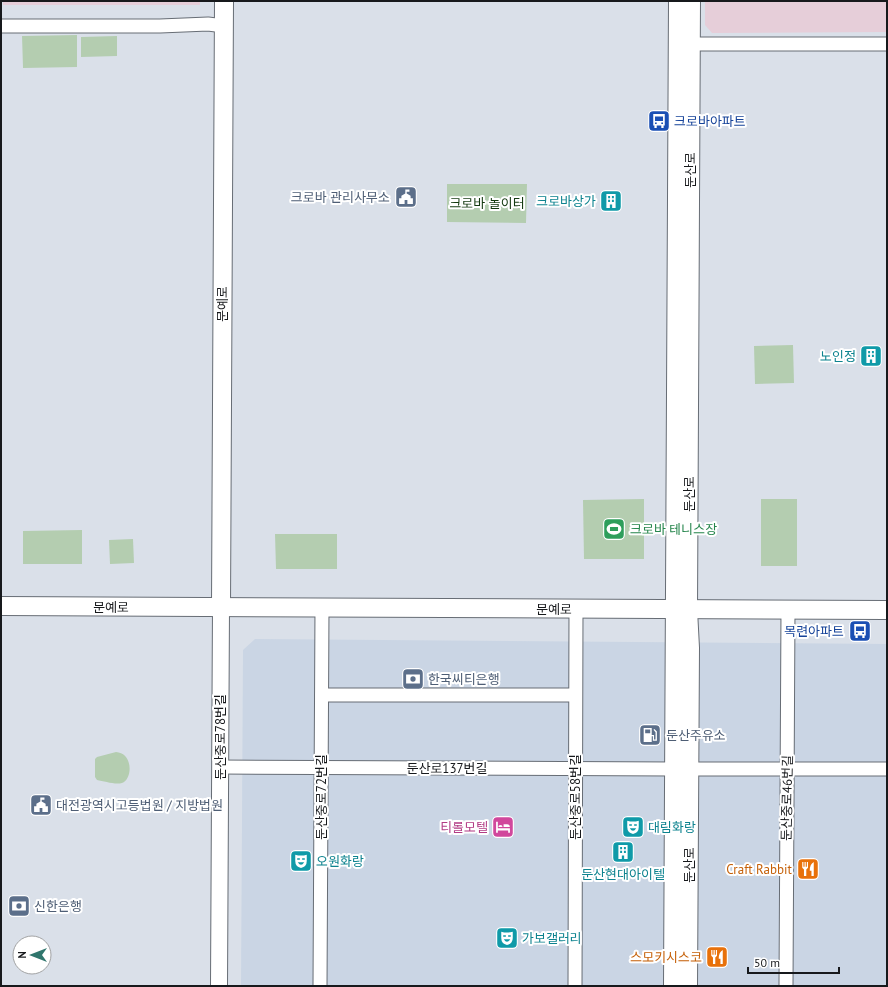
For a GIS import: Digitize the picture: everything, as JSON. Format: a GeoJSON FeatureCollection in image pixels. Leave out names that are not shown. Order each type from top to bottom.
{"type":"FeatureCollection","features":[{"type":"Feature","properties":{"kind":"main road","name":"문예로"},"geometry":{"type":"LineString","coordinates":[[221,607],[224,1]]}},
{"type":"Feature","properties":{"kind":"main road","name":"둔산로"},"geometry":{"type":"LineString","coordinates":[[678,1],[684,44],[682,769],[688,986]]}},
{"type":"Feature","properties":{"kind":"main road","name":"둔산로"},"geometry":{"type":"LineString","coordinates":[[684,44],[691,1]]}},
{"type":"Feature","properties":{"kind":"main road","name":"문예로"},"geometry":{"type":"LineString","coordinates":[[1,606],[887,610]]}},
{"type":"Feature","properties":{"kind":"main road","name":"둔산로"},"geometry":{"type":"LineString","coordinates":[[673,986],[682,769]]}},
{"type":"Feature","properties":{"kind":"street"},"geometry":{"type":"LineString","coordinates":[[1,26],[160,26],[208,24],[224,26]]}},
{"type":"Feature","properties":{"kind":"street"},"geometry":{"type":"LineString","coordinates":[[684,44],[887,44]]}},
{"type":"Feature","properties":{"kind":"street","name":"둔산중로78번길"},"geometry":{"type":"LineString","coordinates":[[219,986],[221,607]]}},
{"type":"Feature","properties":{"kind":"street","name":"둔산중로72번길"},"geometry":{"type":"LineString","coordinates":[[320,986],[322,608]]}},
{"type":"Feature","properties":{"kind":"street","name":"둔산중로58번길"},"geometry":{"type":"LineString","coordinates":[[575,986],[576,609]]}},
{"type":"Feature","properties":{"kind":"street","name":"둔산중로46번길"},"geometry":{"type":"LineString","coordinates":[[786,986],[788,610]]}},
{"type":"Feature","properties":{"kind":"street"},"geometry":{"type":"LineString","coordinates":[[322,695],[575,696]]}},
{"type":"Feature","properties":{"kind":"street","name":"둔산로137번길"},"geometry":{"type":"LineString","coordinates":[[220,767],[887,769]]}},
{"type":"Feature","properties":{"kind":"shaded area"},"geometry":{"type":"Polygon","coordinates":[[[3,1],[200,1],[200,5],[3,5],[3,1]]]}},
{"type":"Feature","properties":{"kind":"shaded area"},"geometry":{"type":"Polygon","coordinates":[[[705,1],[887,1],[887,32],[712,33],[705,25],[705,1]]]}},
{"type":"Feature","properties":{"kind":"shaded area"},"geometry":{"type":"Polygon","coordinates":[[[255,639],[887,644],[887,986],[241,986],[243,650],[255,639]]]}},
{"type":"Feature","properties":{"kind":"green space"},"geometry":{"type":"Polygon","coordinates":[[[77,35],[77,67],[23,68],[22,36],[77,35]]]}},
{"type":"Feature","properties":{"kind":"green space"},"geometry":{"type":"Polygon","coordinates":[[[117,36],[117,56],[81,57],[81,37],[117,36]]]}},
{"type":"Feature","properties":{"kind":"green space","name":"크로바 놀이터"},"geometry":{"type":"Polygon","coordinates":[[[447,184],[527,184],[526,223],[447,222],[447,184]]]}},
{"type":"Feature","properties":{"kind":"green space"},"geometry":{"type":"Polygon","coordinates":[[[793,345],[794,383],[755,384],[754,346],[793,345]]]}},
{"type":"Feature","properties":{"kind":"green space","name":"크로바 테니스장"},"geometry":{"type":"Polygon","coordinates":[[[644,499],[644,559],[584,559],[583,500],[644,499]]]}},
{"type":"Feature","properties":{"kind":"green space"},"geometry":{"type":"Polygon","coordinates":[[[761,499],[797,499],[797,566],[761,566],[761,499]]]}},
{"type":"Feature","properties":{"kind":"green space"},"geometry":{"type":"Polygon","coordinates":[[[82,530],[82,564],[23,564],[23,531],[82,530]]]}},
{"type":"Feature","properties":{"kind":"green space"},"geometry":{"type":"Polygon","coordinates":[[[275,534],[337,534],[337,569],[276,569],[275,534]]]}},
{"type":"Feature","properties":{"kind":"green space"},"geometry":{"type":"Polygon","coordinates":[[[133,539],[134,563],[110,564],[109,540],[133,539]]]}},
{"type":"Feature","properties":{"kind":"green space"},"geometry":{"type":"Polygon","coordinates":[[[116,752],[122,753],[126,757],[130,766],[126,781],[116,784],[97,780],[95,777],[95,759],[97,757],[116,752]]]}},
{"type":"Feature","properties":{"kind":"place","name":"크로바아파트"},"geometry":{"type":"Point","coordinates":[659,121]}},
{"type":"Feature","properties":{"kind":"place","name":"크로바 관리사무소"},"geometry":{"type":"Point","coordinates":[406,197]}},
{"type":"Feature","properties":{"kind":"place","name":"크로바상가"},"geometry":{"type":"Point","coordinates":[611,201]}},
{"type":"Feature","properties":{"kind":"place","name":"노인정"},"geometry":{"type":"Point","coordinates":[871,356]}},
{"type":"Feature","properties":{"kind":"place","name":"크로바 테니스장"},"geometry":{"type":"Point","coordinates":[614,529]}},
{"type":"Feature","properties":{"kind":"place","name":"목련아파트"},"geometry":{"type":"Point","coordinates":[860,631]}},
{"type":"Feature","properties":{"kind":"place","name":"한국씨티은행"},"geometry":{"type":"Point","coordinates":[413,679]}},
{"type":"Feature","properties":{"kind":"place","name":"둔산주유소"},"geometry":{"type":"Point","coordinates":[650,735]}},
{"type":"Feature","properties":{"kind":"place","name":"대전광역시고등법원 / 지방법원"},"geometry":{"type":"Point","coordinates":[41,805]}},
{"type":"Feature","properties":{"kind":"place","name":"티롤모텔"},"geometry":{"type":"Point","coordinates":[503,827]}},
{"type":"Feature","properties":{"kind":"place","name":"대림화랑"},"geometry":{"type":"Point","coordinates":[633,827]}},
{"type":"Feature","properties":{"kind":"place","name":"둔산현대아이텔"},"geometry":{"type":"Point","coordinates":[623,852]}},
{"type":"Feature","properties":{"kind":"place","name":"오원화랑"},"geometry":{"type":"Point","coordinates":[301,861]}},
{"type":"Feature","properties":{"kind":"place","name":"Craft Rabbit"},"geometry":{"type":"Point","coordinates":[808,869]}},
{"type":"Feature","properties":{"kind":"place","name":"신한은행"},"geometry":{"type":"Point","coordinates":[19,906]}},
{"type":"Feature","properties":{"kind":"place","name":"가보갤러리"},"geometry":{"type":"Point","coordinates":[507,938]}},
{"type":"Feature","properties":{"kind":"place","name":"스모키시스코"},"geometry":{"type":"Point","coordinates":[717,957]}}]}
